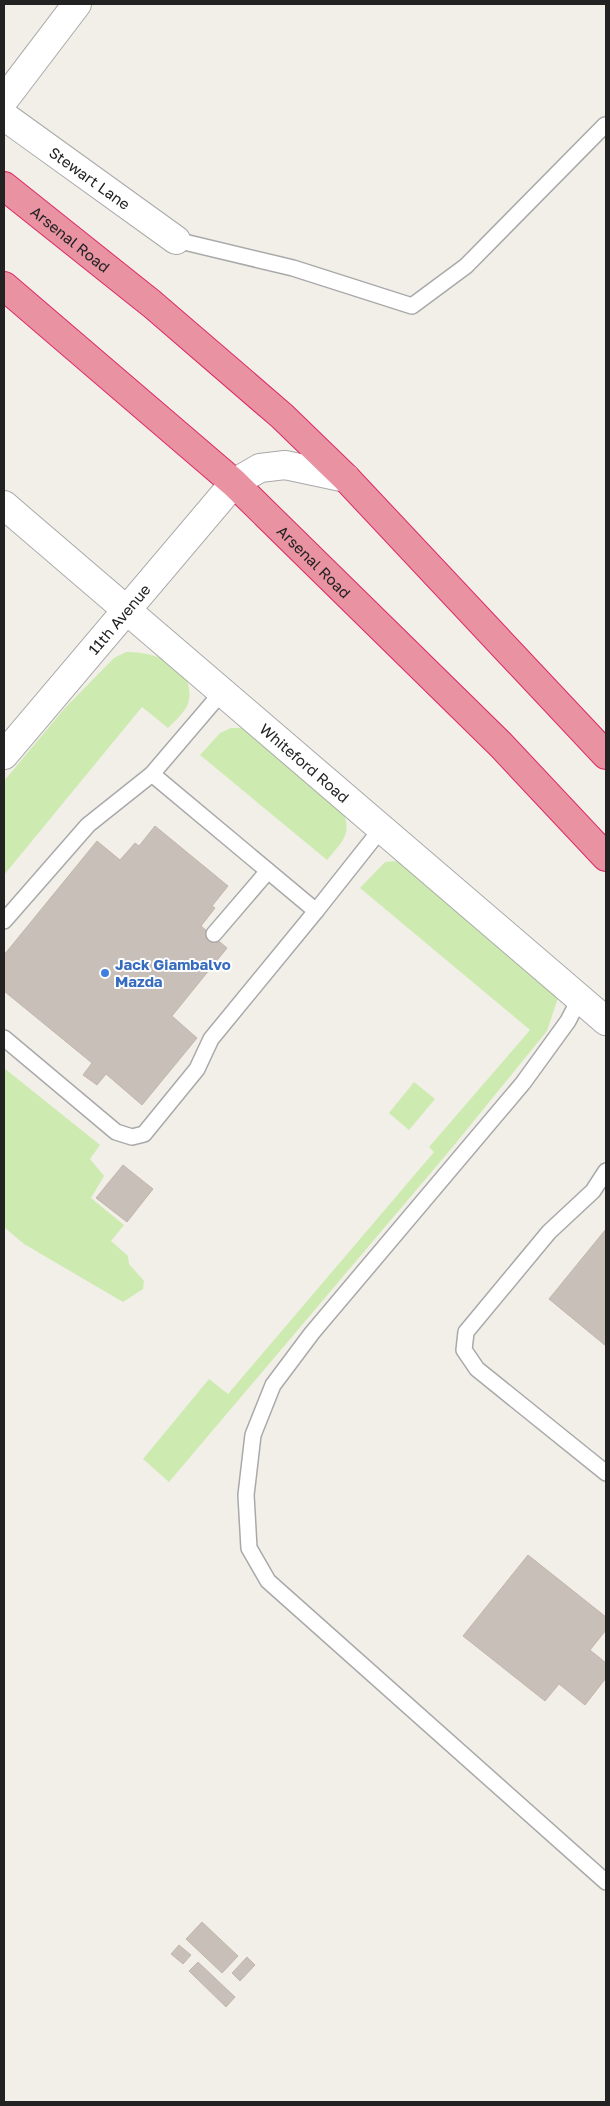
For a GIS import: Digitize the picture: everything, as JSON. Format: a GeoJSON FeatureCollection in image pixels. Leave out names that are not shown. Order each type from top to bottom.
{"type":"FeatureCollection","features":[{"type":"Feature","properties":{"kind":"highway","name":"Arsenal Road"},"geometry":{"type":"LineString","coordinates":[[4,186],[152,304],[282,416],[346,478],[606,754]]}},
{"type":"Feature","properties":{"kind":"highway","name":"Arsenal Road"},"geometry":{"type":"LineString","coordinates":[[4,286],[234,483],[500,745],[606,857]]}},
{"type":"Feature","properties":{"kind":"street"},"geometry":{"type":"LineString","coordinates":[[4,100],[77,4]]}},
{"type":"Feature","properties":{"kind":"street","name":"Stewart Lane"},"geometry":{"type":"LineString","coordinates":[[4,116],[176,240]]}},
{"type":"Feature","properties":{"kind":"street"},"geometry":{"type":"LineString","coordinates":[[234,483],[260,468],[285,465],[346,478]]}},
{"type":"Feature","properties":{"kind":"street","name":"11th Avenue"},"geometry":{"type":"LineString","coordinates":[[4,755],[234,483]]}},
{"type":"Feature","properties":{"kind":"street","name":"Whiteford Road"},"geometry":{"type":"LineString","coordinates":[[4,505],[606,1021]]}},
{"type":"Feature","properties":{"kind":"lane"},"geometry":{"type":"LineString","coordinates":[[176,240],[293,268],[412,306],[466,266],[605,126]]}},
{"type":"Feature","properties":{"kind":"lane"},"geometry":{"type":"LineString","coordinates":[[4,921],[88,825],[152,774],[222,692]]}},
{"type":"Feature","properties":{"kind":"lane"},"geometry":{"type":"LineString","coordinates":[[152,774],[316,911]]}},
{"type":"Feature","properties":{"kind":"lane"},"geometry":{"type":"LineString","coordinates":[[4,1038],[116,1132],[132,1137],[144,1134],[197,1069],[211,1039],[382,829]]}},
{"type":"Feature","properties":{"kind":"lane"},"geometry":{"type":"LineString","coordinates":[[214,934],[268,871]]}},
{"type":"Feature","properties":{"kind":"lane"},"geometry":{"type":"LineString","coordinates":[[580,998],[568,1021],[523,1083],[312,1333],[273,1385],[253,1434],[246,1494],[249,1548],[268,1581],[606,1882]]}},
{"type":"Feature","properties":{"kind":"lane"},"geometry":{"type":"LineString","coordinates":[[606,1171],[593,1191],[549,1232],[466,1332],[464,1350],[477,1369],[606,1473]]}},
{"type":"Feature","properties":{"kind":"green space"},"geometry":{"type":"Polygon","coordinates":[[[126,652],[149,654],[161,658],[180,671],[187,680],[189,691],[187,707],[168,728],[142,707],[4,875],[4,781],[64,709],[114,658],[126,652]]]}},
{"type":"Feature","properties":{"kind":"green space"},"geometry":{"type":"Polygon","coordinates":[[[231,728],[242,728],[253,733],[342,809],[347,825],[345,837],[327,860],[200,755],[220,733],[231,728]]]}},
{"type":"Feature","properties":{"kind":"green space"},"geometry":{"type":"Polygon","coordinates":[[[396,861],[408,865],[560,992],[547,1031],[451,1149],[169,1482],[143,1459],[209,1379],[228,1394],[434,1152],[429,1147],[530,1030],[360,888],[385,862],[396,861]]]}},
{"type":"Feature","properties":{"kind":"green space"},"geometry":{"type":"Polygon","coordinates":[[[4,1068],[100,1145],[90,1159],[104,1176],[91,1198],[124,1225],[111,1241],[128,1256],[129,1264],[144,1281],[143,1289],[123,1302],[24,1244],[4,1227],[4,1068]]]}},
{"type":"Feature","properties":{"kind":"green space"},"geometry":{"type":"Polygon","coordinates":[[[414,1082],[435,1099],[409,1130],[389,1113],[414,1082]]]}},
{"type":"Feature","properties":{"kind":"building","name":"Jack Giambalvo Mazda"},"geometry":{"type":"Polygon","coordinates":[[[155,826],[228,886],[212,906],[215,908],[201,926],[227,948],[172,1016],[197,1038],[142,1105],[106,1074],[97,1085],[83,1075],[92,1063],[4,991],[4,955],[97,841],[120,860],[135,843],[139,846],[155,826]]]}},
{"type":"Feature","properties":{"kind":"building"},"geometry":{"type":"Polygon","coordinates":[[[123,1165],[153,1189],[127,1222],[96,1198],[123,1165]]]}},
{"type":"Feature","properties":{"kind":"building"},"geometry":{"type":"Polygon","coordinates":[[[606,1229],[606,1346],[549,1299],[606,1229]]]}},
{"type":"Feature","properties":{"kind":"building"},"geometry":{"type":"Polygon","coordinates":[[[528,1555],[606,1617],[606,1630],[590,1650],[606,1663],[606,1678],[585,1705],[559,1684],[545,1701],[463,1636],[528,1555]]]}},
{"type":"Feature","properties":{"kind":"building"},"geometry":{"type":"Polygon","coordinates":[[[202,1922],[238,1956],[222,1973],[186,1939],[202,1922]]]}},
{"type":"Feature","properties":{"kind":"building"},"geometry":{"type":"Polygon","coordinates":[[[179,1945],[191,1955],[183,1964],[171,1954],[179,1945]]]}},
{"type":"Feature","properties":{"kind":"building"},"geometry":{"type":"Polygon","coordinates":[[[247,1957],[255,1965],[240,1981],[232,1973],[247,1957]]]}},
{"type":"Feature","properties":{"kind":"building"},"geometry":{"type":"Polygon","coordinates":[[[198,1962],[235,1997],[226,2007],[189,1971],[198,1962]]]}},
{"type":"Feature","properties":{"kind":"place","name":"Jack Giambalvo Mazda"},"geometry":{"type":"Point","coordinates":[105,973]}}]}
